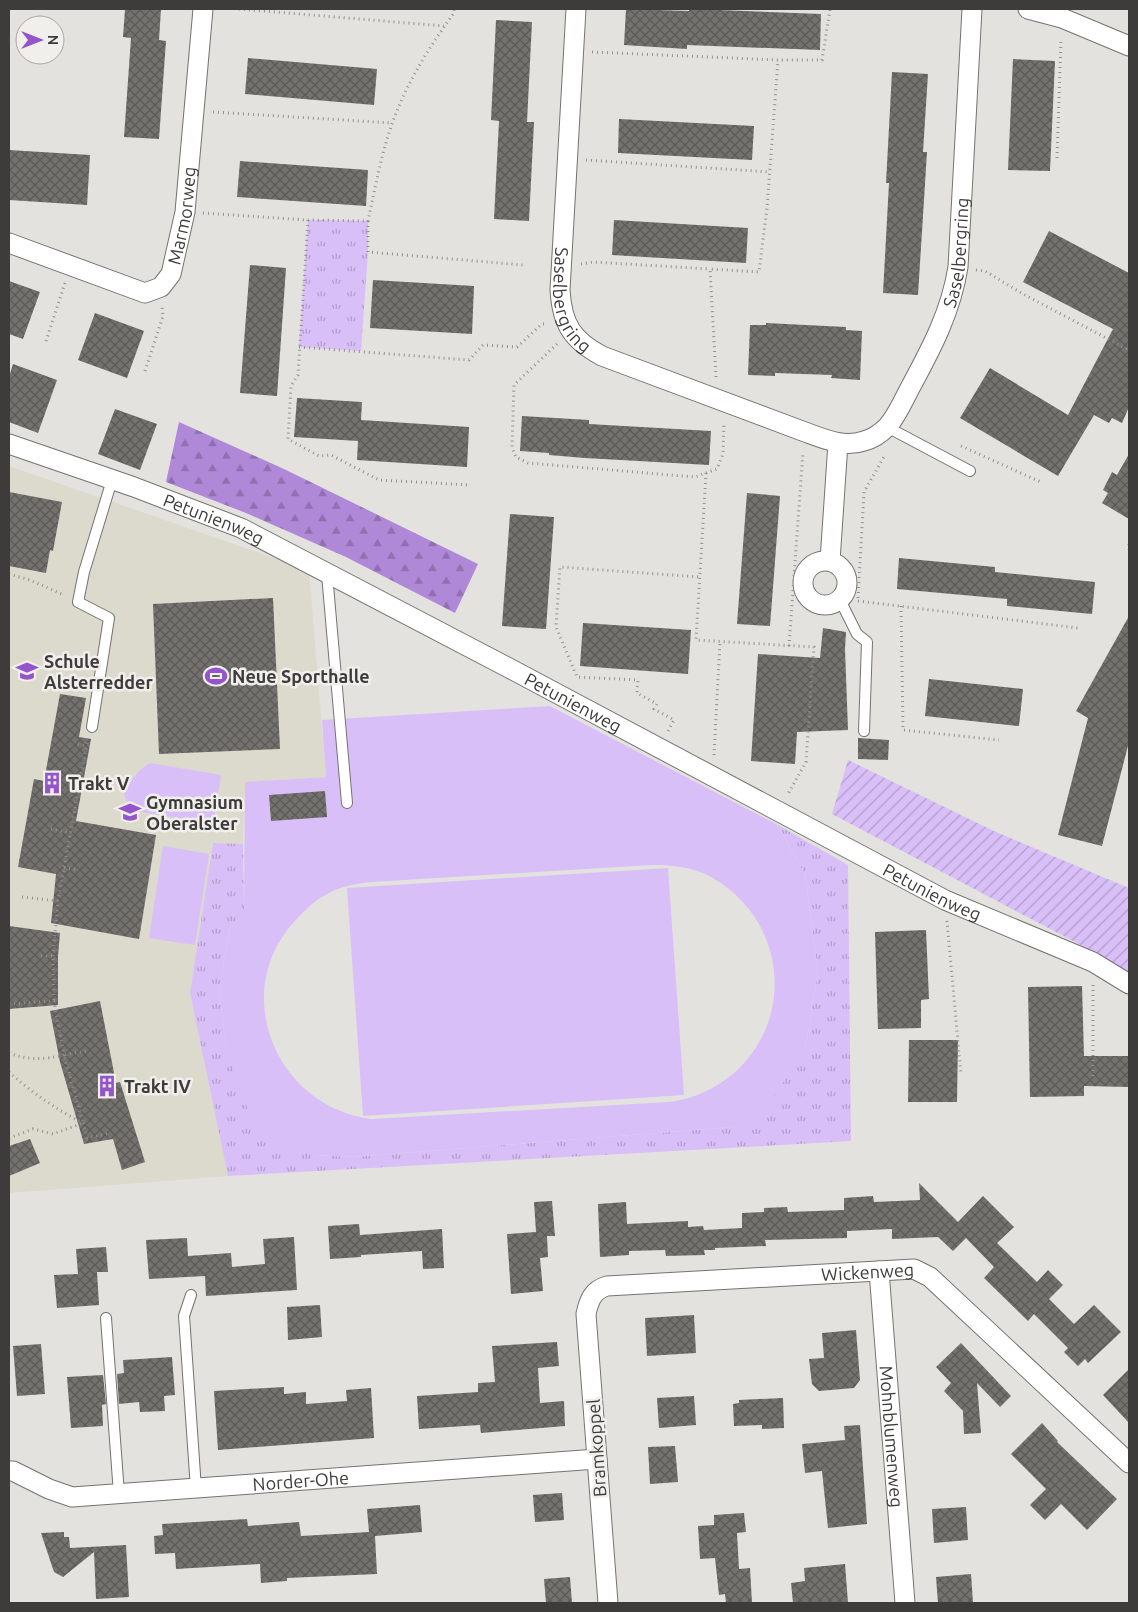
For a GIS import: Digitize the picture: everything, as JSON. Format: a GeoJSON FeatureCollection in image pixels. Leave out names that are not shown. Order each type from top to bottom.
{"type":"FeatureCollection","features":[{"type":"Feature","properties":{"kind":"street","name":"Marmorweg"},"geometry":{"type":"LineString","coordinates":[[9,243],[145,293],[161,287],[171,274],[185,212],[203,9]]}},
{"type":"Feature","properties":{"kind":"street","name":"Saselbergring"},"geometry":{"type":"LineString","coordinates":[[576,9],[561,267],[561,302],[568,327],[582,344],[602,356],[805,432],[838,443],[854,444],[863,442],[887,427],[941,330],[952,298],[958,267],[972,9]]}},
{"type":"Feature","properties":{"kind":"street"},"geometry":{"type":"LineString","coordinates":[[1028,9],[1062,18],[1129,46]]}},
{"type":"Feature","properties":{"kind":"street"},"geometry":{"type":"LineString","coordinates":[[830,561],[838,443]]}},
{"type":"Feature","properties":{"kind":"street","name":"Petunienweg"},"geometry":{"type":"LineString","coordinates":[[9,444],[241,528],[945,900],[1093,962],[1129,984]]}},
{"type":"Feature","properties":{"kind":"street"},"geometry":{"type":"LineString","coordinates":[[830,561],[837,564],[844,570],[847,578],[848,586],[845,594],[849,601],[820,605],[808,597],[803,583],[804,575],[808,568],[814,563],[830,561]]}},
{"type":"Feature","properties":{"kind":"street","name":"Wickenweg"},"geometry":{"type":"LineString","coordinates":[[593,1294],[600,1288],[607,1286],[914,1269],[930,1276],[1129,1463]]}},
{"type":"Feature","properties":{"kind":"street","name":"Mohnblumenweg"},"geometry":{"type":"LineString","coordinates":[[879,1271],[905,1603]]}},
{"type":"Feature","properties":{"kind":"street","name":"Bramkoppel"},"geometry":{"type":"LineString","coordinates":[[593,1294],[586,1314],[608,1603]]}},
{"type":"Feature","properties":{"kind":"street","name":"Norder-Ohe"},"geometry":{"type":"LineString","coordinates":[[9,1471],[13,1471],[49,1489],[72,1497],[597,1459]]}},
{"type":"Feature","properties":{"kind":"lane"},"geometry":{"type":"LineString","coordinates":[[887,427],[970,471]]}},
{"type":"Feature","properties":{"kind":"lane"},"geometry":{"type":"LineString","coordinates":[[92,727],[109,618],[78,602],[84,572],[112,480]]}},
{"type":"Feature","properties":{"kind":"lane"},"geometry":{"type":"LineString","coordinates":[[327,574],[347,803]]}},
{"type":"Feature","properties":{"kind":"lane"},"geometry":{"type":"LineString","coordinates":[[849,601],[857,634],[867,642],[864,731]]}},
{"type":"Feature","properties":{"kind":"lane"},"geometry":{"type":"LineString","coordinates":[[191,1295],[184,1316],[196,1489]]}},
{"type":"Feature","properties":{"kind":"lane"},"geometry":{"type":"LineString","coordinates":[[106,1318],[119,1494]]}},
{"type":"Feature","properties":{"kind":"path"},"geometry":{"type":"LineString","coordinates":[[239,9],[445,26]]}},
{"type":"Feature","properties":{"kind":"path"},"geometry":{"type":"LineString","coordinates":[[454,9],[454,13],[431,46],[403,96],[392,123],[382,155],[368,221],[368,252],[523,265]]}},
{"type":"Feature","properties":{"kind":"path"},"geometry":{"type":"LineString","coordinates":[[574,51],[778,60],[822,60],[830,9]]}},
{"type":"Feature","properties":{"kind":"path"},"geometry":{"type":"LineString","coordinates":[[1057,158],[1062,18]]}},
{"type":"Feature","properties":{"kind":"path"},"geometry":{"type":"LineString","coordinates":[[561,267],[593,262],[759,272],[770,172],[778,60]]}},
{"type":"Feature","properties":{"kind":"path"},"geometry":{"type":"LineString","coordinates":[[195,111],[392,123]]}},
{"type":"Feature","properties":{"kind":"path"},"geometry":{"type":"LineString","coordinates":[[566,159],[770,172]]}},
{"type":"Feature","properties":{"kind":"path"},"geometry":{"type":"LineString","coordinates":[[185,212],[308,220],[368,221]]}},
{"type":"Feature","properties":{"kind":"path"},"geometry":{"type":"LineString","coordinates":[[308,220],[298,374],[291,386],[288,439],[319,456],[331,456],[379,480],[471,485]]}},
{"type":"Feature","properties":{"kind":"path"},"geometry":{"type":"LineString","coordinates":[[46,341],[71,266]]}},
{"type":"Feature","properties":{"kind":"path"},"geometry":{"type":"LineString","coordinates":[[958,267],[985,271],[1023,294],[1129,350]]}},
{"type":"Feature","properties":{"kind":"path"},"geometry":{"type":"LineString","coordinates":[[299,346],[469,360],[483,345],[517,346],[542,324],[568,327],[555,347],[514,385],[512,448],[516,457],[528,463],[695,477],[717,470],[723,454],[721,401],[710,270]]}},
{"type":"Feature","properties":{"kind":"path"},"geometry":{"type":"LineString","coordinates":[[145,371],[163,316],[161,287]]}},
{"type":"Feature","properties":{"kind":"path"},"geometry":{"type":"LineString","coordinates":[[887,427],[889,448],[864,492],[849,601],[1078,628]]}},
{"type":"Feature","properties":{"kind":"path"},"geometry":{"type":"LineString","coordinates":[[789,646],[805,432]]}},
{"type":"Feature","properties":{"kind":"path"},"geometry":{"type":"LineString","coordinates":[[954,443],[1043,483]]}},
{"type":"Feature","properties":{"kind":"path"},"geometry":{"type":"LineString","coordinates":[[706,473],[696,640],[814,647],[806,762],[778,812]]}},
{"type":"Feature","properties":{"kind":"path"},"geometry":{"type":"LineString","coordinates":[[1129,544],[1129,550]]}},
{"type":"Feature","properties":{"kind":"path"},"geometry":{"type":"LineString","coordinates":[[659,748],[674,720],[654,709],[657,704],[637,693],[638,680],[577,677],[556,627],[560,567],[700,577]]}},
{"type":"Feature","properties":{"kind":"path"},"geometry":{"type":"LineString","coordinates":[[9,574],[30,580],[78,602]]}},
{"type":"Feature","properties":{"kind":"path"},"geometry":{"type":"LineString","coordinates":[[901,606],[902,730],[999,740]]}},
{"type":"Feature","properties":{"kind":"path"},"geometry":{"type":"LineString","coordinates":[[712,777],[720,641]]}},
{"type":"Feature","properties":{"kind":"path"},"geometry":{"type":"LineString","coordinates":[[92,727],[86,746],[58,901],[53,956],[54,1001],[64,1055],[87,1138],[111,1133]]}},
{"type":"Feature","properties":{"kind":"path"},"geometry":{"type":"LineString","coordinates":[[78,744],[86,746]]}},
{"type":"Feature","properties":{"kind":"path"},"geometry":{"type":"LineString","coordinates":[[51,829],[70,833]]}},
{"type":"Feature","properties":{"kind":"path"},"geometry":{"type":"LineString","coordinates":[[64,868],[79,870]]}},
{"type":"Feature","properties":{"kind":"path"},"geometry":{"type":"LineString","coordinates":[[22,897],[58,901]]}},
{"type":"Feature","properties":{"kind":"path"},"geometry":{"type":"LineString","coordinates":[[945,900],[961,1075]]}},
{"type":"Feature","properties":{"kind":"path"},"geometry":{"type":"LineString","coordinates":[[41,956],[53,956]]}},
{"type":"Feature","properties":{"kind":"path"},"geometry":{"type":"LineString","coordinates":[[1093,962],[1093,1080]]}},
{"type":"Feature","properties":{"kind":"path"},"geometry":{"type":"LineString","coordinates":[[9,1004],[54,1001]]}},
{"type":"Feature","properties":{"kind":"path"},"geometry":{"type":"LineString","coordinates":[[9,1053],[35,1059],[86,1051]]}},
{"type":"Feature","properties":{"kind":"path"},"geometry":{"type":"LineString","coordinates":[[9,1072],[34,1092],[83,1123]]}},
{"type":"Feature","properties":{"kind":"path"},"geometry":{"type":"LineString","coordinates":[[9,1138],[33,1130],[53,1134],[83,1123]]}},
{"type":"Feature","properties":{"kind":"shaded area","name":"Gymnasium Oberalster"},"geometry":{"type":"Polygon","coordinates":[[[9,466],[309,570],[326,777],[245,782],[243,844],[213,843],[190,993],[228,1176],[9,1193],[9,466]]]}},
{"type":"Feature","properties":{"kind":"green space"},"geometry":{"type":"Polygon","coordinates":[[[308,220],[368,221],[368,252],[361,351],[299,347],[308,220]]]}},
{"type":"Feature","properties":{"kind":"green space"},"geometry":{"type":"Polygon","coordinates":[[[179,422],[284,469],[478,564],[455,613],[346,557],[246,513],[166,482],[179,422]]]}},
{"type":"Feature","properties":{"kind":"green space"},"geometry":{"type":"Polygon","coordinates":[[[550,706],[778,825],[805,875],[818,972],[805,1050],[764,1111],[733,1127],[353,1157],[313,1155],[277,1145],[248,1110],[227,1052],[219,991],[230,927],[244,910],[245,782],[326,777],[322,720],[550,706]],[[652,865],[371,882],[332,891],[318,899],[302,913],[275,950],[265,981],[265,1012],[273,1043],[288,1071],[310,1094],[339,1110],[372,1119],[669,1102],[703,1092],[719,1084],[734,1073],[754,1050],[767,1025],[774,997],[774,969],[767,942],[755,917],[736,895],[711,877],[697,871],[683,867],[652,865]]]}},
{"type":"Feature","properties":{"kind":"green space"},"geometry":{"type":"Polygon","coordinates":[[[848,760],[996,832],[1129,888],[1129,973],[1096,953],[832,814],[848,760]]]}},
{"type":"Feature","properties":{"kind":"green space"},"geometry":{"type":"Polygon","coordinates":[[[150,763],[221,775],[213,824],[142,812],[128,806],[123,790],[140,770],[150,763]]]}},
{"type":"Feature","properties":{"kind":"green space"},"geometry":{"type":"Polygon","coordinates":[[[778,825],[848,865],[851,1141],[228,1176],[190,993],[213,843],[243,844],[244,911],[230,927],[219,991],[227,1052],[313,1155],[353,1157],[733,1127],[805,1050],[818,972],[805,875],[778,825]]]}},
{"type":"Feature","properties":{"kind":"green space"},"geometry":{"type":"Polygon","coordinates":[[[163,846],[209,854],[195,945],[149,938],[163,846]]]}},
{"type":"Feature","properties":{"kind":"green space"},"geometry":{"type":"Polygon","coordinates":[[[668,868],[684,1095],[363,1116],[347,888],[668,868]]]}},
{"type":"Feature","properties":{"kind":"building"},"geometry":{"type":"Polygon","coordinates":[[[125,9],[161,9],[159,40],[166,41],[159,139],[124,137],[131,38],[123,37],[125,9]]]}},
{"type":"Feature","properties":{"kind":"building"},"geometry":{"type":"Polygon","coordinates":[[[626,9],[689,11],[689,9],[693,9],[821,14],[820,50],[687,45],[687,49],[624,45],[626,9]]]}},
{"type":"Feature","properties":{"kind":"building"},"geometry":{"type":"Polygon","coordinates":[[[496,20],[532,22],[527,122],[534,122],[529,221],[494,219],[499,121],[491,120],[496,20]]]}},
{"type":"Feature","properties":{"kind":"building"},"geometry":{"type":"Polygon","coordinates":[[[248,58],[377,69],[374,105],[245,94],[248,58]]]}},
{"type":"Feature","properties":{"kind":"building"},"geometry":{"type":"Polygon","coordinates":[[[1013,59],[1055,61],[1050,171],[1008,170],[1013,59]]]}},
{"type":"Feature","properties":{"kind":"building"},"geometry":{"type":"Polygon","coordinates":[[[892,72],[928,74],[923,152],[927,152],[918,295],[883,293],[889,183],[886,183],[892,72]]]}},
{"type":"Feature","properties":{"kind":"building"},"geometry":{"type":"Polygon","coordinates":[[[619,119],[754,126],[752,160],[618,153],[619,119]]]}},
{"type":"Feature","properties":{"kind":"building"},"geometry":{"type":"Polygon","coordinates":[[[9,150],[90,155],[87,205],[9,200],[9,150]]]}},
{"type":"Feature","properties":{"kind":"building"},"geometry":{"type":"Polygon","coordinates":[[[240,161],[368,170],[366,206],[237,197],[240,161]]]}},
{"type":"Feature","properties":{"kind":"building"},"geometry":{"type":"Polygon","coordinates":[[[614,220],[748,228],[746,263],[612,255],[614,220]]]}},
{"type":"Feature","properties":{"kind":"building"},"geometry":{"type":"Polygon","coordinates":[[[1049,231],[1129,273],[1129,407],[1122,423],[1112,418],[1109,423],[1094,415],[1058,476],[960,418],[990,368],[1068,415],[1113,329],[1023,282],[1049,231]]]}},
{"type":"Feature","properties":{"kind":"building"},"geometry":{"type":"Polygon","coordinates":[[[250,265],[286,268],[277,396],[240,393],[250,265]]]}},
{"type":"Feature","properties":{"kind":"building"},"geometry":{"type":"Polygon","coordinates":[[[373,280],[474,286],[472,334],[370,328],[373,280]]]}},
{"type":"Feature","properties":{"kind":"building"},"geometry":{"type":"Polygon","coordinates":[[[9,281],[40,292],[23,339],[9,334],[9,281]]]}},
{"type":"Feature","properties":{"kind":"building"},"geometry":{"type":"Polygon","coordinates":[[[95,313],[144,331],[127,378],[78,360],[95,313]]]}},
{"type":"Feature","properties":{"kind":"building"},"geometry":{"type":"Polygon","coordinates":[[[766,323],[846,327],[846,330],[862,331],[860,380],[831,378],[832,375],[775,373],[775,376],[748,375],[750,325],[766,325],[766,323]]]}},
{"type":"Feature","properties":{"kind":"building"},"geometry":{"type":"Polygon","coordinates":[[[13,364],[57,380],[38,433],[9,422],[9,377],[13,364]]]}},
{"type":"Feature","properties":{"kind":"building"},"geometry":{"type":"Polygon","coordinates":[[[297,398],[362,402],[361,420],[469,427],[467,467],[357,460],[358,441],[294,437],[297,398]]]}},
{"type":"Feature","properties":{"kind":"building"},"geometry":{"type":"Polygon","coordinates":[[[115,409],[157,424],[140,470],[98,454],[115,409]]]}},
{"type":"Feature","properties":{"kind":"building"},"geometry":{"type":"Polygon","coordinates":[[[522,416],[589,420],[589,424],[711,431],[709,465],[585,458],[520,451],[522,416]]]}},
{"type":"Feature","properties":{"kind":"building"},"geometry":{"type":"Polygon","coordinates":[[[1129,454],[1129,519],[1102,503],[1108,493],[1103,490],[1112,472],[1117,475],[1129,454]]]}},
{"type":"Feature","properties":{"kind":"building"},"geometry":{"type":"Polygon","coordinates":[[[9,492],[62,502],[53,551],[50,550],[46,573],[9,566],[9,492]]]}},
{"type":"Feature","properties":{"kind":"building"},"geometry":{"type":"Polygon","coordinates":[[[747,493],[780,496],[770,626],[737,624],[747,493]]]}},
{"type":"Feature","properties":{"kind":"building"},"geometry":{"type":"Polygon","coordinates":[[[510,514],[554,517],[546,629],[502,626],[510,514]]]}},
{"type":"Feature","properties":{"kind":"building"},"geometry":{"type":"Polygon","coordinates":[[[899,558],[995,567],[995,572],[1095,582],[1092,614],[1007,606],[1007,599],[897,589],[899,558]]]}},
{"type":"Feature","properties":{"kind":"building","name":"Neue Sporthalle"},"geometry":{"type":"Polygon","coordinates":[[[273,598],[280,749],[159,754],[153,604],[273,598]]]}},
{"type":"Feature","properties":{"kind":"building"},"geometry":{"type":"Polygon","coordinates":[[[1129,616],[1129,742],[1102,846],[1058,835],[1088,718],[1076,711],[1129,616]]]}},
{"type":"Feature","properties":{"kind":"building"},"geometry":{"type":"Polygon","coordinates":[[[583,623],[691,630],[688,674],[580,666],[583,623]]]}},
{"type":"Feature","properties":{"kind":"building"},"geometry":{"type":"Polygon","coordinates":[[[823,628],[846,632],[848,730],[797,732],[795,764],[751,761],[758,654],[820,658],[823,628]]]}},
{"type":"Feature","properties":{"kind":"building"},"geometry":{"type":"Polygon","coordinates":[[[929,679],[1023,689],[1019,726],[925,716],[929,679]]]}},
{"type":"Feature","properties":{"kind":"building"},"geometry":{"type":"Polygon","coordinates":[[[60,694],[86,698],[79,737],[91,739],[76,821],[156,835],[139,939],[51,923],[56,874],[18,867],[34,779],[44,781],[60,694]]]}},
{"type":"Feature","properties":{"kind":"building"},"geometry":{"type":"Polygon","coordinates":[[[858,738],[889,740],[888,760],[858,759],[858,738]]]}},
{"type":"Feature","properties":{"kind":"building"},"geometry":{"type":"Polygon","coordinates":[[[325,791],[327,817],[271,821],[269,795],[325,791]]]}},
{"type":"Feature","properties":{"kind":"building"},"geometry":{"type":"Polygon","coordinates":[[[9,926],[60,933],[58,1005],[9,1009],[9,926]]]}},
{"type":"Feature","properties":{"kind":"building"},"geometry":{"type":"Polygon","coordinates":[[[926,930],[929,999],[921,1000],[921,1028],[878,1029],[875,932],[926,930]]]}},
{"type":"Feature","properties":{"kind":"building"},"geometry":{"type":"Polygon","coordinates":[[[1082,986],[1084,1056],[1129,1056],[1129,1087],[1084,1086],[1084,1096],[1030,1097],[1028,987],[1082,986]]]}},
{"type":"Feature","properties":{"kind":"building"},"geometry":{"type":"Polygon","coordinates":[[[100,1001],[116,1083],[120,1082],[145,1162],[122,1170],[113,1139],[84,1144],[60,1062],[50,1011],[100,1001]]]}},
{"type":"Feature","properties":{"kind":"building"},"geometry":{"type":"Polygon","coordinates":[[[909,1040],[958,1040],[957,1102],[908,1102],[909,1040]]]}},
{"type":"Feature","properties":{"kind":"building"},"geometry":{"type":"Polygon","coordinates":[[[30,1139],[40,1163],[9,1176],[9,1146],[30,1139]]]}},
{"type":"Feature","properties":{"kind":"building"},"geometry":{"type":"Polygon","coordinates":[[[919,1183],[958,1222],[983,1196],[1014,1227],[997,1243],[1037,1282],[1048,1270],[1063,1285],[1049,1299],[1074,1324],[1094,1305],[1121,1332],[1088,1363],[1085,1359],[1078,1366],[1064,1352],[1068,1348],[1034,1314],[1028,1321],[984,1278],[994,1267],[966,1238],[953,1251],[938,1237],[892,1239],[892,1229],[847,1231],[847,1238],[765,1240],[766,1246],[715,1248],[715,1250],[704,1250],[705,1255],[666,1256],[665,1250],[629,1251],[629,1255],[600,1257],[598,1204],[626,1202],[627,1224],[688,1221],[688,1227],[703,1226],[704,1230],[742,1228],[742,1213],[764,1212],[764,1208],[787,1207],[788,1212],[844,1210],[844,1198],[873,1196],[874,1202],[920,1200],[919,1183]]]}},
{"type":"Feature","properties":{"kind":"building"},"geometry":{"type":"Polygon","coordinates":[[[552,1201],[555,1236],[547,1236],[548,1257],[540,1258],[543,1291],[511,1294],[507,1234],[536,1232],[534,1202],[552,1201]]]}},
{"type":"Feature","properties":{"kind":"building"},"geometry":{"type":"Polygon","coordinates":[[[359,1224],[360,1235],[442,1229],[444,1268],[423,1269],[422,1251],[330,1259],[328,1226],[359,1224]]]}},
{"type":"Feature","properties":{"kind":"building"},"geometry":{"type":"Polygon","coordinates":[[[294,1237],[297,1290],[206,1296],[205,1276],[149,1279],[146,1240],[187,1238],[188,1256],[231,1253],[232,1267],[265,1264],[263,1239],[294,1237]]]}},
{"type":"Feature","properties":{"kind":"building"},"geometry":{"type":"Polygon","coordinates":[[[106,1247],[108,1272],[97,1272],[99,1305],[57,1308],[54,1275],[78,1274],[76,1249],[106,1247]]]}},
{"type":"Feature","properties":{"kind":"building"},"geometry":{"type":"Polygon","coordinates":[[[320,1305],[322,1337],[288,1340],[287,1307],[320,1305]]]}},
{"type":"Feature","properties":{"kind":"building"},"geometry":{"type":"Polygon","coordinates":[[[694,1315],[696,1353],[647,1356],[645,1318],[694,1315]]]}},
{"type":"Feature","properties":{"kind":"building"},"geometry":{"type":"Polygon","coordinates":[[[856,1330],[860,1380],[854,1388],[819,1391],[812,1384],[809,1359],[824,1358],[822,1333],[856,1330]]]}},
{"type":"Feature","properties":{"kind":"building"},"geometry":{"type":"Polygon","coordinates":[[[557,1342],[559,1366],[538,1368],[540,1403],[564,1401],[565,1426],[481,1433],[480,1425],[419,1429],[417,1396],[478,1392],[478,1383],[495,1382],[492,1346],[557,1342]]]}},
{"type":"Feature","properties":{"kind":"building"},"geometry":{"type":"Polygon","coordinates":[[[961,1343],[1011,1396],[1000,1407],[977,1383],[981,1433],[964,1434],[963,1411],[944,1391],[951,1383],[936,1367],[961,1343]]]}},
{"type":"Feature","properties":{"kind":"building"},"geometry":{"type":"Polygon","coordinates":[[[41,1344],[45,1394],[17,1396],[13,1346],[41,1344]]]}},
{"type":"Feature","properties":{"kind":"building"},"geometry":{"type":"Polygon","coordinates":[[[172,1357],[175,1395],[164,1396],[165,1411],[140,1412],[139,1402],[119,1404],[117,1374],[124,1373],[123,1360],[172,1357]]]}},
{"type":"Feature","properties":{"kind":"building"},"geometry":{"type":"Polygon","coordinates":[[[1129,1369],[1129,1423],[1103,1395],[1129,1369]]]}},
{"type":"Feature","properties":{"kind":"building"},"geometry":{"type":"Polygon","coordinates":[[[103,1375],[106,1404],[102,1405],[103,1426],[71,1428],[67,1377],[103,1375]]]}},
{"type":"Feature","properties":{"kind":"building"},"geometry":{"type":"Polygon","coordinates":[[[284,1387],[284,1394],[306,1392],[306,1404],[347,1401],[346,1390],[371,1388],[374,1438],[218,1450],[214,1391],[284,1387]]]}},
{"type":"Feature","properties":{"kind":"building"},"geometry":{"type":"Polygon","coordinates":[[[694,1396],[696,1425],[659,1428],[657,1398],[694,1396]]]}},
{"type":"Feature","properties":{"kind":"building"},"geometry":{"type":"Polygon","coordinates":[[[783,1398],[784,1428],[762,1429],[762,1425],[734,1426],[733,1404],[739,1403],[739,1400],[783,1398]]]}},
{"type":"Feature","properties":{"kind":"building"},"geometry":{"type":"Polygon","coordinates":[[[1042,1423],[1057,1442],[1117,1499],[1087,1530],[1061,1504],[1045,1520],[1030,1505],[1046,1489],[1011,1454],[1042,1423]]]}},
{"type":"Feature","properties":{"kind":"building"},"geometry":{"type":"Polygon","coordinates":[[[860,1425],[867,1524],[828,1528],[822,1471],[805,1473],[802,1444],[845,1440],[844,1426],[860,1425]]]}},
{"type":"Feature","properties":{"kind":"building"},"geometry":{"type":"Polygon","coordinates":[[[675,1446],[678,1482],[650,1484],[648,1447],[675,1446]]]}},
{"type":"Feature","properties":{"kind":"building"},"geometry":{"type":"Polygon","coordinates":[[[562,1493],[564,1520],[535,1522],[533,1495],[562,1493]]]}},
{"type":"Feature","properties":{"kind":"building"},"geometry":{"type":"Polygon","coordinates":[[[420,1505],[422,1532],[375,1536],[377,1574],[287,1578],[287,1581],[261,1583],[260,1564],[176,1569],[175,1553],[155,1554],[154,1536],[163,1535],[162,1524],[247,1519],[248,1526],[299,1522],[301,1536],[369,1532],[367,1509],[420,1505]]]}},
{"type":"Feature","properties":{"kind":"building"},"geometry":{"type":"Polygon","coordinates":[[[966,1507],[968,1540],[934,1543],[932,1509],[966,1507]]]}},
{"type":"Feature","properties":{"kind":"building"},"geometry":{"type":"Polygon","coordinates":[[[744,1513],[746,1532],[737,1533],[739,1569],[750,1568],[752,1603],[726,1603],[725,1594],[719,1595],[715,1558],[700,1559],[698,1526],[714,1525],[714,1515],[744,1513]]]}},
{"type":"Feature","properties":{"kind":"building"},"geometry":{"type":"Polygon","coordinates":[[[64,1532],[64,1537],[69,1537],[70,1548],[126,1545],[129,1597],[96,1599],[94,1552],[63,1577],[54,1572],[41,1533],[64,1532]]]}},
{"type":"Feature","properties":{"kind":"building"},"geometry":{"type":"Polygon","coordinates":[[[845,1564],[848,1603],[793,1603],[791,1583],[805,1581],[804,1568],[845,1564]]]}},
{"type":"Feature","properties":{"kind":"building"},"geometry":{"type":"Polygon","coordinates":[[[971,1574],[973,1603],[938,1603],[936,1577],[971,1574]]]}},
{"type":"Feature","properties":{"kind":"building"},"geometry":{"type":"Polygon","coordinates":[[[570,1577],[572,1603],[546,1603],[544,1579],[570,1577]]]}},
{"type":"Feature","properties":{"kind":"place","name":"Schule Alsterredder"},"geometry":{"type":"Point","coordinates":[27,671]}},
{"type":"Feature","properties":{"kind":"place","name":"Neue Sporthalle"},"geometry":{"type":"Point","coordinates":[216,676]}},
{"type":"Feature","properties":{"kind":"place","name":"Trakt V"},"geometry":{"type":"Point","coordinates":[52,783]}},
{"type":"Feature","properties":{"kind":"place","name":"Gymnasium Oberalster"},"geometry":{"type":"Point","coordinates":[130,812]}},
{"type":"Feature","properties":{"kind":"place","name":"Trakt IV"},"geometry":{"type":"Point","coordinates":[107,1086]}}]}
